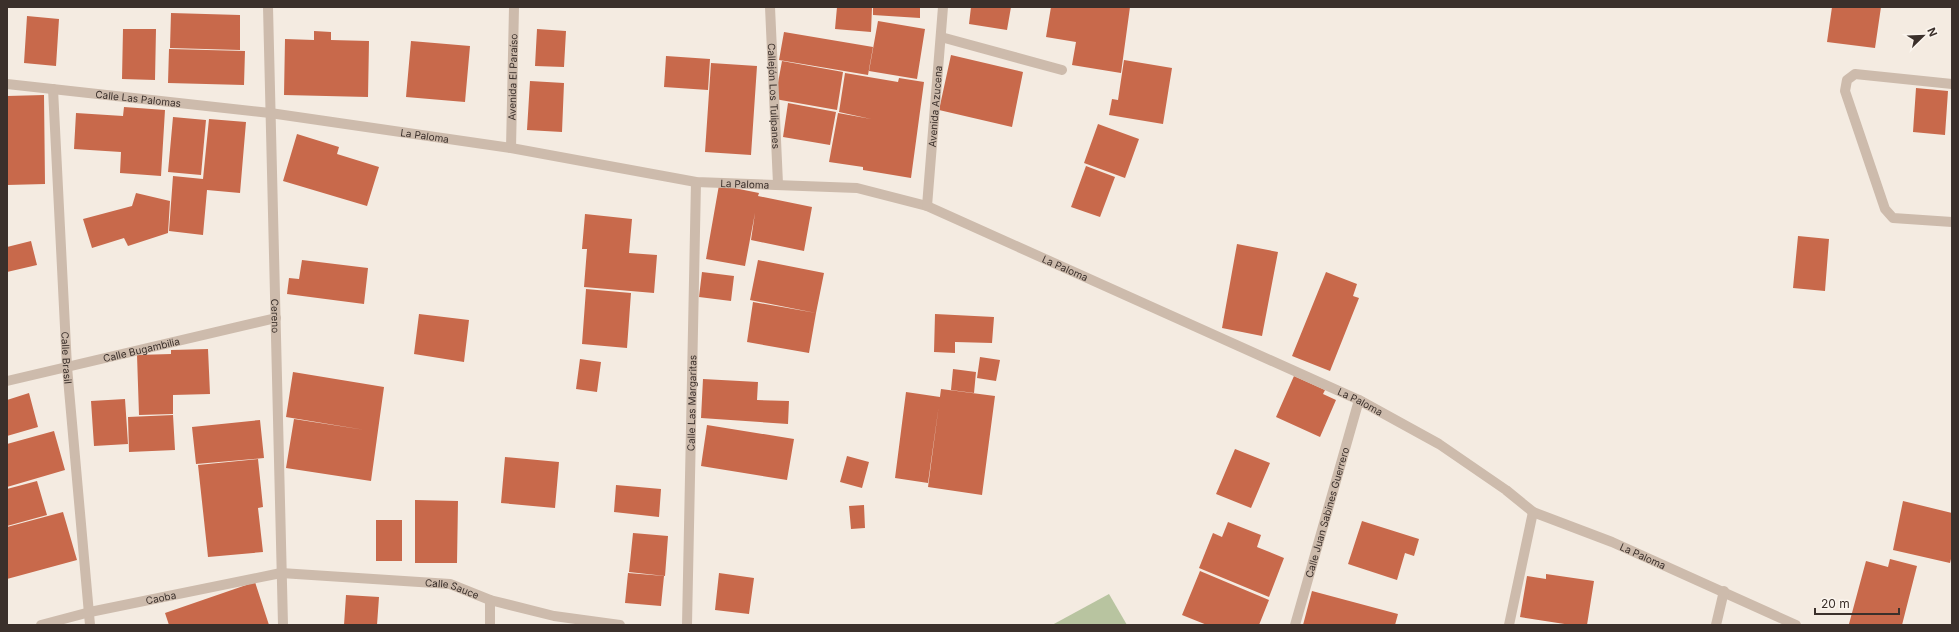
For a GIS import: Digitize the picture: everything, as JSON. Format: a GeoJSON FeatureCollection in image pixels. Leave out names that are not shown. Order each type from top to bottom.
{"type":"FeatureCollection","features":[{"type":"Feature","properties":{"kind":"street","name":"Cereno"},"geometry":{"type":"LineString","coordinates":[[268,7],[283,625]]}},
{"type":"Feature","properties":{"kind":"street","name":"Avenida El Paraíso"},"geometry":{"type":"LineString","coordinates":[[511,148],[514,7]]}},
{"type":"Feature","properties":{"kind":"street","name":"Callejón Los Tulipanes"},"geometry":{"type":"LineString","coordinates":[[770,7],[778,184]]}},
{"type":"Feature","properties":{"kind":"street","name":"Avenida Azucena"},"geometry":{"type":"LineString","coordinates":[[927,206],[943,7]]}},
{"type":"Feature","properties":{"kind":"street"},"geometry":{"type":"LineString","coordinates":[[941,37],[1062,70]]}},
{"type":"Feature","properties":{"kind":"street"},"geometry":{"type":"LineString","coordinates":[[1952,84],[1855,74],[1847,80],[1845,91],[1885,209],[1893,218],[1952,222]]}},
{"type":"Feature","properties":{"kind":"street","name":"Calle Las Palomas"},"geometry":{"type":"LineString","coordinates":[[7,84],[270,113]]}},
{"type":"Feature","properties":{"kind":"street","name":"Calle Brasil"},"geometry":{"type":"LineString","coordinates":[[53,90],[67,367],[90,625]]}},
{"type":"Feature","properties":{"kind":"street","name":"La Paloma"},"geometry":{"type":"LineString","coordinates":[[270,113],[511,148],[696,182],[857,188],[927,206],[1359,400],[1439,444],[1500,485],[1533,512],[1612,542],[1724,591],[1796,625]]}},
{"type":"Feature","properties":{"kind":"street","name":"Calle Las Margaritas"},"geometry":{"type":"LineString","coordinates":[[687,625],[696,182]]}},
{"type":"Feature","properties":{"kind":"street","name":"Calle Bugambilia"},"geometry":{"type":"LineString","coordinates":[[7,381],[276,318]]}},
{"type":"Feature","properties":{"kind":"street","name":"Calle Juan Sabines Guerrero"},"geometry":{"type":"LineString","coordinates":[[1295,625],[1359,400]]}},
{"type":"Feature","properties":{"kind":"street"},"geometry":{"type":"LineString","coordinates":[[1509,625],[1533,512]]}},
{"type":"Feature","properties":{"kind":"street","name":"Calle Sauce"},"geometry":{"type":"LineString","coordinates":[[281,573],[450,584],[490,600],[554,616],[620,625]]}},
{"type":"Feature","properties":{"kind":"street","name":"Caoba"},"geometry":{"type":"LineString","coordinates":[[41,625],[90,612],[281,573]]}},
{"type":"Feature","properties":{"kind":"street"},"geometry":{"type":"LineString","coordinates":[[1716,625],[1724,591]]}},
{"type":"Feature","properties":{"kind":"street"},"geometry":{"type":"LineString","coordinates":[[490,600],[490,625]]}},
{"type":"Feature","properties":{"kind":"green space"},"geometry":{"type":"Polygon","coordinates":[[[1109,594],[1127,625],[1052,625],[1109,594]]]}},
{"type":"Feature","properties":{"kind":"building"},"geometry":{"type":"Polygon","coordinates":[[[837,7],[872,7],[871,32],[835,29],[837,7]]]}},
{"type":"Feature","properties":{"kind":"building"},"geometry":{"type":"Polygon","coordinates":[[[873,7],[920,7],[920,18],[873,15],[873,7]]]}},
{"type":"Feature","properties":{"kind":"building"},"geometry":{"type":"Polygon","coordinates":[[[971,7],[1011,7],[1007,30],[969,24],[971,7]]]}},
{"type":"Feature","properties":{"kind":"building"},"geometry":{"type":"Polygon","coordinates":[[[1051,7],[1130,7],[1121,73],[1072,65],[1076,42],[1046,37],[1051,7]]]}},
{"type":"Feature","properties":{"kind":"building"},"geometry":{"type":"Polygon","coordinates":[[[1832,7],[1881,7],[1875,48],[1827,42],[1832,7]]]}},
{"type":"Feature","properties":{"kind":"building"},"geometry":{"type":"Polygon","coordinates":[[[171,13],[240,15],[240,50],[170,48],[171,13]]]}},
{"type":"Feature","properties":{"kind":"building"},"geometry":{"type":"Polygon","coordinates":[[[27,16],[59,19],[56,66],[24,63],[27,16]]]}},
{"type":"Feature","properties":{"kind":"building"},"geometry":{"type":"Polygon","coordinates":[[[878,21],[925,29],[917,79],[869,71],[878,21]]]}},
{"type":"Feature","properties":{"kind":"building"},"geometry":{"type":"Polygon","coordinates":[[[123,29],[156,29],[155,80],[122,79],[123,29]]]}},
{"type":"Feature","properties":{"kind":"building"},"geometry":{"type":"Polygon","coordinates":[[[537,29],[566,31],[564,67],[535,66],[537,29]]]}},
{"type":"Feature","properties":{"kind":"building"},"geometry":{"type":"Polygon","coordinates":[[[314,31],[331,32],[331,40],[369,41],[368,97],[284,95],[285,39],[314,40],[314,31]]]}},
{"type":"Feature","properties":{"kind":"building"},"geometry":{"type":"Polygon","coordinates":[[[784,32],[873,47],[868,75],[779,60],[784,32]]]}},
{"type":"Feature","properties":{"kind":"building"},"geometry":{"type":"Polygon","coordinates":[[[411,41],[470,46],[465,102],[406,97],[411,41]]]}},
{"type":"Feature","properties":{"kind":"building"},"geometry":{"type":"Polygon","coordinates":[[[169,49],[245,51],[244,85],[168,83],[169,49]]]}},
{"type":"Feature","properties":{"kind":"building"},"geometry":{"type":"Polygon","coordinates":[[[951,55],[1023,72],[1012,127],[939,110],[951,55]]]}},
{"type":"Feature","properties":{"kind":"building"},"geometry":{"type":"Polygon","coordinates":[[[666,56],[710,59],[708,90],[664,87],[666,56]]]}},
{"type":"Feature","properties":{"kind":"building"},"geometry":{"type":"Polygon","coordinates":[[[1124,60],[1172,68],[1163,124],[1109,115],[1112,99],[1118,100],[1124,60]]]}},
{"type":"Feature","properties":{"kind":"building"},"geometry":{"type":"Polygon","coordinates":[[[782,61],[843,72],[837,110],[775,99],[782,61]]]}},
{"type":"Feature","properties":{"kind":"building"},"geometry":{"type":"Polygon","coordinates":[[[711,63],[757,66],[751,155],[705,152],[711,63]]]}},
{"type":"Feature","properties":{"kind":"building"},"geometry":{"type":"Polygon","coordinates":[[[845,73],[898,82],[899,78],[924,82],[911,178],[863,170],[863,167],[829,162],[838,113],[871,119],[839,112],[845,73]]]}},
{"type":"Feature","properties":{"kind":"building"},"geometry":{"type":"Polygon","coordinates":[[[530,81],[564,83],[562,132],[527,130],[530,81]]]}},
{"type":"Feature","properties":{"kind":"building"},"geometry":{"type":"Polygon","coordinates":[[[1916,88],[1948,91],[1945,135],[1913,132],[1916,88]]]}},
{"type":"Feature","properties":{"kind":"building"},"geometry":{"type":"Polygon","coordinates":[[[44,95],[45,184],[7,185],[7,96],[44,95]]]}},
{"type":"Feature","properties":{"kind":"building"},"geometry":{"type":"Polygon","coordinates":[[[788,103],[836,112],[830,145],[783,137],[788,103]]]}},
{"type":"Feature","properties":{"kind":"building"},"geometry":{"type":"Polygon","coordinates":[[[124,107],[165,110],[161,176],[120,173],[121,152],[74,149],[76,113],[123,116],[124,107]]]}},
{"type":"Feature","properties":{"kind":"building"},"geometry":{"type":"Polygon","coordinates":[[[173,117],[206,120],[201,175],[168,172],[173,117]]]}},
{"type":"Feature","properties":{"kind":"building"},"geometry":{"type":"Polygon","coordinates":[[[209,119],[246,122],[240,193],[207,190],[203,235],[169,231],[173,176],[203,179],[209,119]]]}},
{"type":"Feature","properties":{"kind":"building"},"geometry":{"type":"Polygon","coordinates":[[[1098,124],[1139,139],[1125,178],[1084,163],[1098,124]]]}},
{"type":"Feature","properties":{"kind":"building"},"geometry":{"type":"Polygon","coordinates":[[[297,134],[339,147],[337,154],[379,167],[367,206],[283,181],[297,134]]]}},
{"type":"Feature","properties":{"kind":"building"},"geometry":{"type":"Polygon","coordinates":[[[1086,166],[1115,177],[1100,217],[1071,207],[1086,166]]]}},
{"type":"Feature","properties":{"kind":"building"},"geometry":{"type":"Polygon","coordinates":[[[719,185],[759,193],[758,196],[812,207],[804,251],[751,240],[755,213],[745,266],[706,259],[719,185]]]}},
{"type":"Feature","properties":{"kind":"building"},"geometry":{"type":"Polygon","coordinates":[[[136,193],[170,201],[168,233],[128,246],[124,238],[92,248],[83,219],[132,206],[136,193]]]}},
{"type":"Feature","properties":{"kind":"building"},"geometry":{"type":"Polygon","coordinates":[[[585,214],[632,219],[629,253],[657,255],[654,293],[584,287],[587,249],[582,249],[585,214]]]}},
{"type":"Feature","properties":{"kind":"building"},"geometry":{"type":"Polygon","coordinates":[[[1798,236],[1829,239],[1825,291],[1793,288],[1798,236]]]}},
{"type":"Feature","properties":{"kind":"building"},"geometry":{"type":"Polygon","coordinates":[[[31,241],[37,265],[7,272],[7,247],[31,241]]]}},
{"type":"Feature","properties":{"kind":"building"},"geometry":{"type":"Polygon","coordinates":[[[1237,244],[1278,252],[1262,336],[1222,328],[1237,244]]]}},
{"type":"Feature","properties":{"kind":"building"},"geometry":{"type":"Polygon","coordinates":[[[302,260],[368,268],[364,304],[287,294],[289,278],[299,279],[302,260]]]}},
{"type":"Feature","properties":{"kind":"building"},"geometry":{"type":"Polygon","coordinates":[[[758,260],[824,273],[816,313],[750,300],[758,260]]]}},
{"type":"Feature","properties":{"kind":"building"},"geometry":{"type":"Polygon","coordinates":[[[702,272],[734,276],[731,301],[699,297],[702,272]]]}},
{"type":"Feature","properties":{"kind":"building"},"geometry":{"type":"Polygon","coordinates":[[[1326,272],[1357,284],[1353,296],[1359,298],[1330,371],[1292,356],[1326,272]]]}},
{"type":"Feature","properties":{"kind":"building"},"geometry":{"type":"Polygon","coordinates":[[[586,289],[631,293],[627,348],[582,344],[586,289]]]}},
{"type":"Feature","properties":{"kind":"building"},"geometry":{"type":"Polygon","coordinates":[[[753,302],[816,313],[809,353],[747,342],[753,302]]]}},
{"type":"Feature","properties":{"kind":"building"},"geometry":{"type":"Polygon","coordinates":[[[419,314],[469,320],[464,362],[414,354],[419,314]]]}},
{"type":"Feature","properties":{"kind":"building"},"geometry":{"type":"Polygon","coordinates":[[[935,314],[994,317],[992,343],[955,342],[955,353],[934,352],[935,314]]]}},
{"type":"Feature","properties":{"kind":"building"},"geometry":{"type":"Polygon","coordinates":[[[208,349],[210,394],[173,395],[173,414],[139,415],[137,355],[171,354],[171,350],[208,349]]]}},
{"type":"Feature","properties":{"kind":"building"},"geometry":{"type":"Polygon","coordinates":[[[980,357],[1000,360],[996,381],[977,378],[980,357]]]}},
{"type":"Feature","properties":{"kind":"building"},"geometry":{"type":"Polygon","coordinates":[[[580,359],[601,362],[597,392],[576,389],[580,359]]]}},
{"type":"Feature","properties":{"kind":"building"},"geometry":{"type":"Polygon","coordinates":[[[953,369],[976,372],[974,393],[951,390],[953,369]]]}},
{"type":"Feature","properties":{"kind":"building"},"geometry":{"type":"Polygon","coordinates":[[[293,372],[384,387],[371,481],[286,468],[294,419],[365,430],[286,417],[293,372]]]}},
{"type":"Feature","properties":{"kind":"building"},"geometry":{"type":"Polygon","coordinates":[[[1294,376],[1325,390],[1323,394],[1336,400],[1320,437],[1276,417],[1294,376]]]}},
{"type":"Feature","properties":{"kind":"building"},"geometry":{"type":"Polygon","coordinates":[[[703,379],[758,382],[757,400],[789,401],[788,424],[701,418],[703,379]]]}},
{"type":"Feature","properties":{"kind":"building"},"geometry":{"type":"Polygon","coordinates":[[[941,389],[995,396],[982,495],[928,487],[941,389]]]}},
{"type":"Feature","properties":{"kind":"building"},"geometry":{"type":"Polygon","coordinates":[[[906,392],[940,397],[928,483],[895,478],[906,392]]]}},
{"type":"Feature","properties":{"kind":"building"},"geometry":{"type":"Polygon","coordinates":[[[29,393],[38,427],[7,436],[7,400],[29,393]]]}},
{"type":"Feature","properties":{"kind":"building"},"geometry":{"type":"Polygon","coordinates":[[[125,399],[128,444],[94,446],[91,401],[125,399]]]}},
{"type":"Feature","properties":{"kind":"building"},"geometry":{"type":"Polygon","coordinates":[[[173,415],[175,450],[129,452],[128,417],[173,415]]]}},
{"type":"Feature","properties":{"kind":"building"},"geometry":{"type":"Polygon","coordinates":[[[260,420],[264,458],[196,464],[192,427],[260,420]]]}},
{"type":"Feature","properties":{"kind":"building"},"geometry":{"type":"Polygon","coordinates":[[[707,425],[794,439],[787,480],[701,466],[707,425]]]}},
{"type":"Feature","properties":{"kind":"building"},"geometry":{"type":"Polygon","coordinates":[[[54,431],[65,470],[7,487],[7,444],[54,431]]]}},
{"type":"Feature","properties":{"kind":"building"},"geometry":{"type":"Polygon","coordinates":[[[1235,449],[1270,463],[1251,508],[1216,494],[1235,449]]]}},
{"type":"Feature","properties":{"kind":"building"},"geometry":{"type":"Polygon","coordinates":[[[847,456],[869,462],[862,488],[840,482],[847,456]]]}},
{"type":"Feature","properties":{"kind":"building"},"geometry":{"type":"Polygon","coordinates":[[[505,457],[559,462],[555,508],[501,503],[505,457]]]}},
{"type":"Feature","properties":{"kind":"building"},"geometry":{"type":"Polygon","coordinates":[[[258,459],[263,507],[258,508],[263,552],[208,557],[198,465],[258,459]]]}},
{"type":"Feature","properties":{"kind":"building"},"geometry":{"type":"Polygon","coordinates":[[[37,481],[47,515],[7,526],[7,489],[37,481]]]}},
{"type":"Feature","properties":{"kind":"building"},"geometry":{"type":"Polygon","coordinates":[[[616,485],[661,489],[659,517],[614,512],[616,485]]]}},
{"type":"Feature","properties":{"kind":"building"},"geometry":{"type":"Polygon","coordinates":[[[415,500],[458,501],[457,563],[415,563],[415,500]]]}},
{"type":"Feature","properties":{"kind":"building"},"geometry":{"type":"Polygon","coordinates":[[[1903,501],[1952,513],[1952,555],[1950,563],[1893,550],[1903,501]]]}},
{"type":"Feature","properties":{"kind":"building"},"geometry":{"type":"Polygon","coordinates":[[[864,505],[865,528],[851,529],[849,506],[864,505]]]}},
{"type":"Feature","properties":{"kind":"building"},"geometry":{"type":"Polygon","coordinates":[[[63,512],[77,560],[7,579],[7,527],[63,512]]]}},
{"type":"Feature","properties":{"kind":"building"},"geometry":{"type":"Polygon","coordinates":[[[376,520],[402,520],[402,561],[376,561],[376,520]]]}},
{"type":"Feature","properties":{"kind":"building"},"geometry":{"type":"Polygon","coordinates":[[[1362,521],[1419,539],[1414,556],[1405,553],[1397,580],[1348,564],[1362,521]]]}},
{"type":"Feature","properties":{"kind":"building"},"geometry":{"type":"Polygon","coordinates":[[[1228,522],[1261,535],[1257,547],[1284,558],[1269,597],[1199,568],[1213,533],[1222,537],[1228,522]]]}},
{"type":"Feature","properties":{"kind":"building"},"geometry":{"type":"Polygon","coordinates":[[[633,533],[668,536],[665,576],[629,572],[633,533]]]}},
{"type":"Feature","properties":{"kind":"building"},"geometry":{"type":"Polygon","coordinates":[[[1890,559],[1917,566],[1902,625],[1849,624],[1866,561],[1888,567],[1890,559]]]}},
{"type":"Feature","properties":{"kind":"building"},"geometry":{"type":"Polygon","coordinates":[[[1200,571],[1269,600],[1259,625],[1207,625],[1182,615],[1200,571]]]}},
{"type":"Feature","properties":{"kind":"building"},"geometry":{"type":"Polygon","coordinates":[[[628,573],[664,576],[661,606],[625,603],[628,573]]]}},
{"type":"Feature","properties":{"kind":"building"},"geometry":{"type":"Polygon","coordinates":[[[719,573],[754,578],[749,614],[715,610],[719,573]]]}},
{"type":"Feature","properties":{"kind":"building"},"geometry":{"type":"Polygon","coordinates":[[[1546,574],[1594,581],[1587,625],[1571,625],[1520,617],[1527,576],[1546,579],[1546,574]]]}},
{"type":"Feature","properties":{"kind":"building"},"geometry":{"type":"Polygon","coordinates":[[[255,582],[269,625],[169,625],[165,613],[255,582]]]}},
{"type":"Feature","properties":{"kind":"building"},"geometry":{"type":"Polygon","coordinates":[[[1312,591],[1398,614],[1395,625],[1303,625],[1312,591]]]}},
{"type":"Feature","properties":{"kind":"building"},"geometry":{"type":"Polygon","coordinates":[[[346,595],[379,597],[377,625],[344,625],[346,595]]]}}]}
